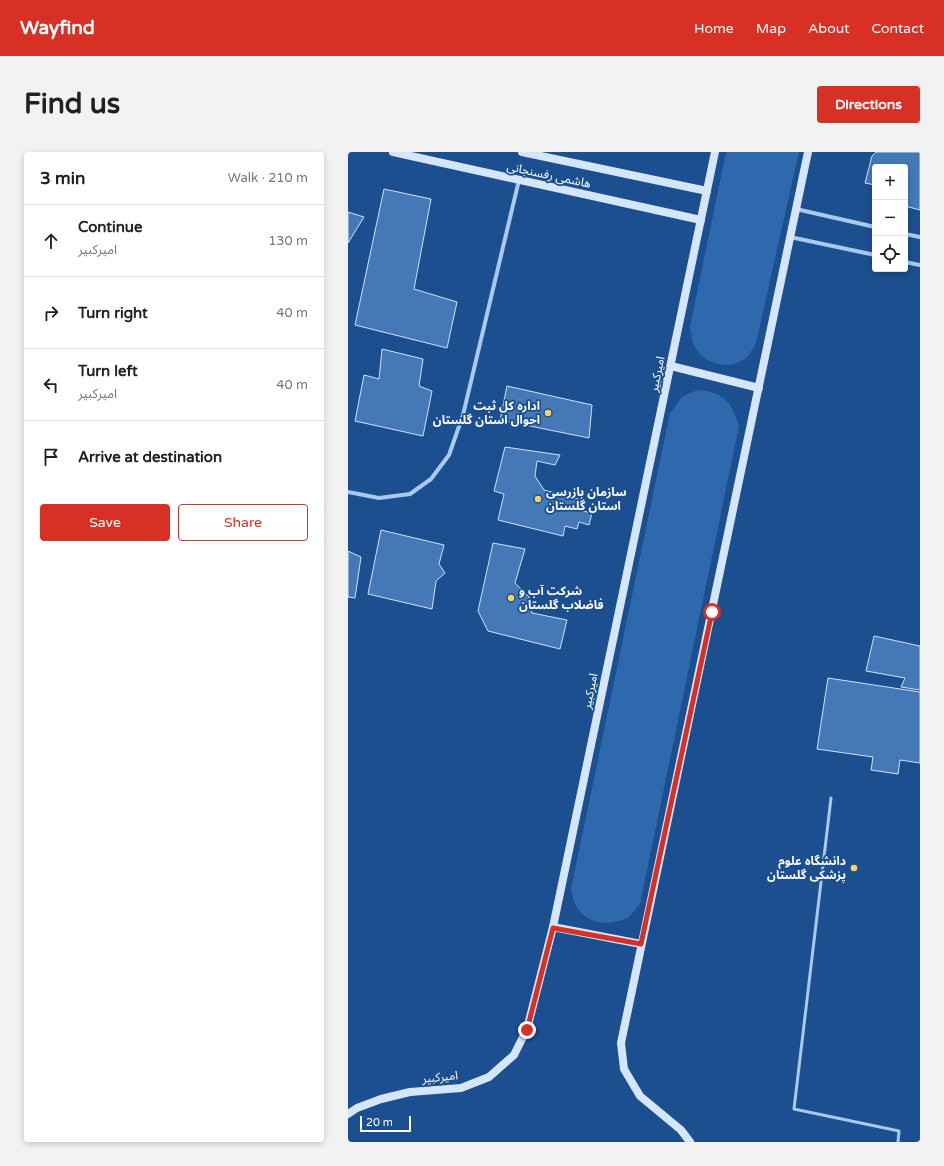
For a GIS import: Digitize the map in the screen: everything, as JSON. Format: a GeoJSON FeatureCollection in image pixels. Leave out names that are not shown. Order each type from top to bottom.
{"type":"FeatureCollection","features":[{"type":"Feature","properties":{"kind":"main road","name":"هاشمی رفسنجانی"},"geometry":{"type":"LineString","coordinates":[[393,152],[701,220]]}},
{"type":"Feature","properties":{"kind":"main road","name":"هاشمی رفسنجانی"},"geometry":{"type":"LineString","coordinates":[[522,152],[707,191]]}},
{"type":"Feature","properties":{"kind":"main road","name":"امیرکبیر"},"geometry":{"type":"LineString","coordinates":[[348,1114],[357,1108],[381,1099],[410,1092],[461,1088],[489,1077],[514,1055],[527,1030],[553,928],[715,152]]}},
{"type":"Feature","properties":{"kind":"main road"},"geometry":{"type":"LineString","coordinates":[[690,1142],[681,1130],[640,1096],[624,1068],[621,1043],[808,152]]}},
{"type":"Feature","properties":{"kind":"main road"},"geometry":{"type":"LineString","coordinates":[[671,366],[759,388]]}},
{"type":"Feature","properties":{"kind":"main road"},"geometry":{"type":"LineString","coordinates":[[553,928],[641,944]]}},
{"type":"Feature","properties":{"kind":"street"},"geometry":{"type":"LineString","coordinates":[[348,492],[379,498],[410,494],[431,479],[449,455],[463,415],[519,180]]}},
{"type":"Feature","properties":{"kind":"street"},"geometry":{"type":"LineString","coordinates":[[796,209],[872,226]]}},
{"type":"Feature","properties":{"kind":"street"},"geometry":{"type":"LineString","coordinates":[[908,235],[920,237]]}},
{"type":"Feature","properties":{"kind":"street"},"geometry":{"type":"LineString","coordinates":[[790,237],[872,254]]}},
{"type":"Feature","properties":{"kind":"street"},"geometry":{"type":"LineString","coordinates":[[908,263],[920,265]]}},
{"type":"Feature","properties":{"kind":"lane"},"geometry":{"type":"LineString","coordinates":[[831,798],[794,1109],[899,1130],[898,1142]]}},
{"type":"Feature","properties":{"kind":"shaded area"},"geometry":{"type":"Polygon","coordinates":[[[726,152],[799,152],[756,343],[748,356],[741,361],[725,365],[709,361],[697,350],[693,343],[690,327],[726,152]]]}},
{"type":"Feature","properties":{"kind":"shaded area"},"geometry":{"type":"Polygon","coordinates":[[[697,390],[714,393],[725,399],[733,410],[739,426],[640,904],[627,918],[620,921],[605,923],[598,922],[591,920],[579,911],[575,904],[571,889],[670,413],[682,397],[697,390]]]}},
{"type":"Feature","properties":{"kind":"building"},"geometry":{"type":"Polygon","coordinates":[[[876,152],[920,152],[920,210],[908,207],[908,164],[872,164],[872,184],[865,183],[872,156],[876,152]]]}},
{"type":"Feature","properties":{"kind":"building"},"geometry":{"type":"Polygon","coordinates":[[[384,189],[431,199],[414,289],[457,302],[447,348],[355,325],[384,189]]]}},
{"type":"Feature","properties":{"kind":"building"},"geometry":{"type":"Polygon","coordinates":[[[348,212],[364,217],[348,243],[348,212]]]}},
{"type":"Feature","properties":{"kind":"building"},"geometry":{"type":"Polygon","coordinates":[[[382,349],[423,359],[419,386],[432,391],[423,436],[355,421],[364,375],[379,379],[382,349]]]}},
{"type":"Feature","properties":{"kind":"building"},"geometry":{"type":"Polygon","coordinates":[[[507,386],[592,405],[589,438],[500,420],[507,386]]]}},
{"type":"Feature","properties":{"kind":"building"},"geometry":{"type":"Polygon","coordinates":[[[505,447],[560,455],[555,465],[537,461],[535,476],[544,490],[585,501],[583,511],[592,513],[589,525],[579,522],[577,529],[565,526],[563,536],[498,520],[504,494],[494,491],[505,447]]]}},
{"type":"Feature","properties":{"kind":"building"},"geometry":{"type":"Polygon","coordinates":[[[381,530],[444,545],[439,564],[445,573],[436,581],[432,609],[368,594],[381,530]]]}},
{"type":"Feature","properties":{"kind":"building"},"geometry":{"type":"Polygon","coordinates":[[[493,543],[525,549],[515,583],[529,597],[532,613],[567,620],[560,649],[488,631],[478,611],[493,543]]]}},
{"type":"Feature","properties":{"kind":"building"},"geometry":{"type":"Polygon","coordinates":[[[348,551],[361,557],[355,598],[348,597],[348,551]]]}},
{"type":"Feature","properties":{"kind":"building"},"geometry":{"type":"Polygon","coordinates":[[[874,636],[920,646],[920,690],[901,687],[905,678],[866,671],[874,636]]]}},
{"type":"Feature","properties":{"kind":"building"},"geometry":{"type":"Polygon","coordinates":[[[828,678],[920,692],[920,763],[900,760],[898,774],[871,770],[873,757],[817,749],[828,678]]]}},
{"type":"Feature","properties":{"kind":"place","name":"اداره کل ثبت احوال استان گلستان"},"geometry":{"type":"Point","coordinates":[548,413]}},
{"type":"Feature","properties":{"kind":"place","name":"سازمان بازرسی استان گلستان"},"geometry":{"type":"Point","coordinates":[538,499]}},
{"type":"Feature","properties":{"kind":"place","name":"شرکت آب و فاضلاب گلستان"},"geometry":{"type":"Point","coordinates":[511,598]}},
{"type":"Feature","properties":{"kind":"place","name":"دانشگاه علوم پزشکی گلستان"},"geometry":{"type":"Point","coordinates":[854,868]}},
{"type":"Feature","properties":{"kind":"route"},"geometry":{"type":"LineString","coordinates":[[527,1030],[553,928],[641,944],[712,612]]}}]}
